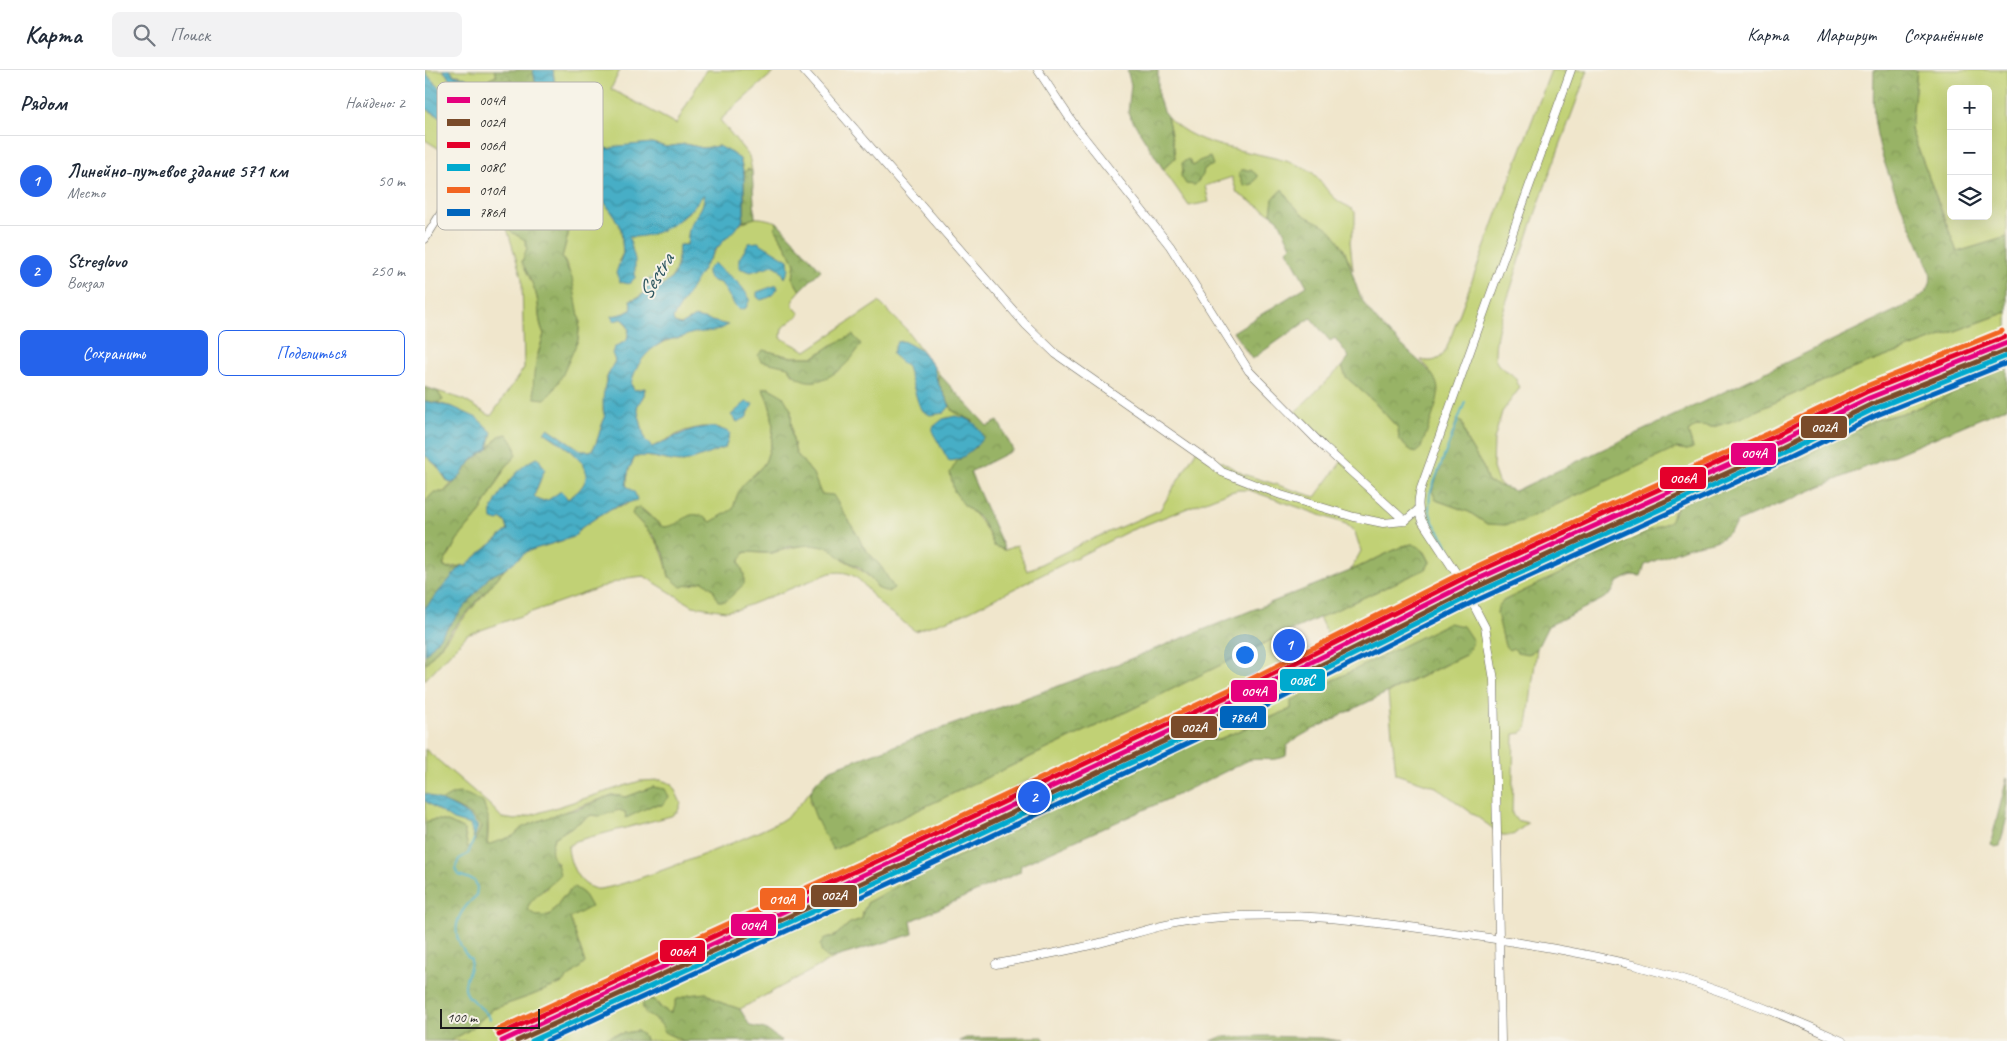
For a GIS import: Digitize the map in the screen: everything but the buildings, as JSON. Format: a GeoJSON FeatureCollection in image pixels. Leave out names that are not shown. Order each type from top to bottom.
{"type":"FeatureCollection","features":[{"type":"Feature","properties":{"kind":"street"},"geometry":{"type":"LineString","coordinates":[[803,70],[1026,325],[1056,354],[1222,472],[1281,495],[1354,517],[1383,523],[1405,521],[1418,510]]}},
{"type":"Feature","properties":{"kind":"street"},"geometry":{"type":"LineString","coordinates":[[1038,70],[1075,126],[1169,246],[1249,371],[1324,447],[1405,521]]}},
{"type":"Feature","properties":{"kind":"street"},"geometry":{"type":"LineString","coordinates":[[1501,1041],[1494,680],[1485,627],[1460,579],[1422,521],[1418,510],[1421,488],[1571,70]]}},
{"type":"Feature","properties":{"kind":"street"},"geometry":{"type":"LineString","coordinates":[[425,240],[437,220]]}},
{"type":"Feature","properties":{"kind":"street"},"geometry":{"type":"LineString","coordinates":[[996,964],[1082,948],[1198,919],[1235,916],[1314,917],[1385,923],[1599,957],[1639,967],[1696,983],[1798,1021],[1842,1041]]}},
{"type":"Feature","properties":{"kind":"green space"},"geometry":{"type":"Polygon","coordinates":[[[425,70],[443,70],[454,82],[437,82],[437,86],[425,70]]]}},
{"type":"Feature","properties":{"kind":"green space"},"geometry":{"type":"Polygon","coordinates":[[[450,70],[494,70],[497,76],[489,79],[489,82],[462,82],[460,75],[454,75],[450,70]]]}},
{"type":"Feature","properties":{"kind":"green space"},"geometry":{"type":"Polygon","coordinates":[[[494,70],[533,70],[535,82],[513,82],[512,80],[489,82],[489,79],[497,76],[494,70]]]}},
{"type":"Feature","properties":{"kind":"green space"},"geometry":{"type":"Polygon","coordinates":[[[553,70],[620,70],[611,89],[676,124],[706,70],[776,70],[720,120],[749,156],[752,171],[747,169],[744,174],[740,159],[718,146],[703,148],[685,144],[666,147],[652,143],[603,149],[603,82],[555,82],[553,70]]]}},
{"type":"Feature","properties":{"kind":"green space"},"geometry":{"type":"Polygon","coordinates":[[[1127,70],[1158,70],[1158,95],[1163,111],[1167,116],[1175,158],[1163,169],[1128,113],[1131,85],[1127,70]]]}},
{"type":"Feature","properties":{"kind":"green space"},"geometry":{"type":"Polygon","coordinates":[[[1551,70],[1588,70],[1530,231],[1504,310],[1495,345],[1498,365],[1514,377],[1519,389],[1502,412],[1494,440],[1493,468],[1498,482],[1506,489],[1488,482],[1483,467],[1467,441],[1462,423],[1436,500],[1469,512],[1487,524],[1677,448],[1687,450],[1693,448],[1688,432],[1696,426],[1713,427],[1735,420],[1844,372],[2007,312],[2007,368],[1997,370],[1955,393],[1907,412],[1876,420],[1832,439],[1805,457],[1771,469],[1764,479],[1748,483],[1732,482],[1678,505],[1673,512],[1671,521],[1503,601],[1513,648],[1528,654],[1537,648],[1527,727],[1522,733],[1514,734],[1512,814],[1516,820],[1528,823],[1513,835],[1502,835],[1436,787],[1396,774],[1388,693],[1467,654],[1449,623],[1291,709],[1217,740],[1207,740],[1025,821],[1014,830],[903,883],[868,902],[862,919],[850,923],[835,936],[825,938],[828,958],[836,957],[740,1009],[722,1003],[706,993],[675,1006],[670,1013],[660,1007],[659,1003],[659,1021],[663,1026],[664,1032],[683,1041],[646,1041],[642,1034],[637,1031],[613,1035],[601,1041],[450,1041],[469,1030],[493,1009],[562,983],[585,963],[563,897],[550,915],[537,917],[529,911],[528,906],[536,894],[546,889],[558,863],[551,852],[554,838],[591,815],[600,816],[619,810],[625,812],[626,817],[653,805],[662,805],[653,787],[626,797],[612,795],[523,827],[513,836],[487,846],[488,824],[483,803],[442,801],[469,814],[481,827],[475,841],[468,848],[464,830],[440,820],[425,823],[425,801],[440,801],[425,793],[425,749],[491,806],[502,818],[516,820],[640,781],[661,780],[672,784],[681,803],[678,811],[671,816],[575,841],[568,847],[570,860],[579,878],[590,887],[596,889],[657,872],[769,827],[790,814],[811,790],[810,803],[833,850],[1132,709],[1277,637],[1288,659],[1330,640],[1319,617],[1426,569],[1430,562],[1425,552],[1412,544],[1403,546],[1350,571],[1361,551],[1355,532],[1346,524],[1249,490],[1238,490],[1129,531],[962,615],[915,631],[880,604],[859,580],[848,573],[830,573],[739,609],[726,611],[693,606],[644,576],[627,578],[467,635],[425,680],[425,665],[505,569],[528,551],[574,537],[581,528],[597,517],[612,508],[626,505],[634,493],[626,485],[629,469],[635,457],[647,456],[686,462],[725,447],[720,428],[701,427],[684,431],[652,447],[645,440],[637,407],[644,395],[645,388],[634,390],[631,384],[638,362],[651,349],[672,339],[727,325],[695,317],[681,325],[674,323],[673,318],[687,293],[720,245],[744,222],[757,218],[777,222],[775,228],[795,262],[793,279],[800,291],[793,299],[793,306],[800,314],[782,328],[781,338],[806,351],[879,302],[906,329],[939,374],[937,381],[953,411],[973,421],[976,447],[957,461],[964,505],[982,523],[994,546],[1005,550],[1017,545],[1027,571],[1083,543],[1160,510],[1198,448],[1243,474],[1315,497],[1345,457],[1295,412],[1342,366],[1346,377],[1373,401],[1398,428],[1399,439],[1430,370],[1421,360],[1436,360],[1446,350],[1551,70]],[[832,345],[814,357],[792,357],[763,350],[779,364],[788,367],[794,376],[832,345]],[[762,388],[771,411],[773,427],[771,443],[765,462],[741,488],[734,509],[711,522],[663,527],[641,508],[632,514],[657,542],[669,577],[691,585],[703,581],[713,589],[744,574],[739,562],[745,552],[772,553],[800,546],[814,545],[831,549],[842,559],[863,572],[879,589],[882,568],[862,545],[858,536],[821,494],[813,474],[796,453],[792,435],[791,410],[769,388],[762,388]]]}},
{"type":"Feature","properties":{"kind":"green space"},"geometry":{"type":"Polygon","coordinates":[[[1874,70],[1917,70],[1911,130],[1957,252],[2007,237],[2007,312],[1844,372],[1735,420],[1713,427],[1696,426],[1688,432],[1693,448],[1687,450],[1677,448],[1522,521],[1505,525],[1487,524],[1469,512],[1436,500],[1432,491],[1457,420],[1462,422],[1467,441],[1483,467],[1488,482],[1515,491],[1905,306],[1925,293],[1930,284],[1930,271],[1891,180],[1879,143],[1874,111],[1874,70]]]}},
{"type":"Feature","properties":{"kind":"green space"},"geometry":{"type":"Polygon","coordinates":[[[1917,70],[2007,70],[2007,237],[1957,252],[1911,130],[1917,70]]]}},
{"type":"Feature","properties":{"kind":"green space"},"geometry":{"type":"Polygon","coordinates":[[[425,108],[437,115],[437,147],[425,140],[425,108]]]}},
{"type":"Feature","properties":{"kind":"green space"},"geometry":{"type":"Polygon","coordinates":[[[1167,116],[1180,128],[1195,137],[1286,161],[1313,173],[1338,201],[1355,212],[1355,224],[1350,241],[1353,270],[1345,252],[1332,232],[1303,215],[1282,189],[1273,199],[1271,214],[1237,193],[1232,177],[1205,186],[1209,202],[1189,206],[1163,169],[1175,158],[1167,116]],[[1210,158],[1183,171],[1181,176],[1212,165],[1210,158]]]}},
{"type":"Feature","properties":{"kind":"green space"},"geometry":{"type":"Polygon","coordinates":[[[1210,157],[1213,165],[1204,169],[1203,175],[1195,185],[1186,184],[1181,176],[1183,171],[1182,163],[1188,159],[1193,166],[1199,161],[1210,157]]]}},
{"type":"Feature","properties":{"kind":"green space"},"geometry":{"type":"Polygon","coordinates":[[[747,169],[752,171],[755,218],[742,222],[744,213],[744,174],[747,169]]]}},
{"type":"Feature","properties":{"kind":"green space"},"geometry":{"type":"Polygon","coordinates":[[[1241,170],[1251,170],[1258,176],[1253,184],[1244,186],[1239,174],[1241,170]]]}},
{"type":"Feature","properties":{"kind":"green space"},"geometry":{"type":"Polygon","coordinates":[[[1282,189],[1301,213],[1327,227],[1339,240],[1361,298],[1366,306],[1383,327],[1428,370],[1436,381],[1438,394],[1436,405],[1421,448],[1415,453],[1399,439],[1398,428],[1373,401],[1346,377],[1342,366],[1349,357],[1335,338],[1330,341],[1311,318],[1252,359],[1233,332],[1307,286],[1287,250],[1291,246],[1278,219],[1271,214],[1273,199],[1282,189]]]}},
{"type":"Feature","properties":{"kind":"green space"},"geometry":{"type":"Polygon","coordinates":[[[704,193],[703,204],[688,232],[687,245],[679,245],[677,264],[673,275],[666,284],[660,287],[650,279],[644,293],[630,300],[632,309],[625,313],[622,319],[628,328],[627,340],[614,348],[615,361],[606,379],[603,410],[605,418],[594,447],[591,451],[582,451],[548,428],[545,432],[582,462],[586,470],[586,479],[580,489],[568,499],[561,491],[548,501],[539,501],[534,496],[540,481],[509,480],[492,510],[506,523],[508,530],[473,559],[467,567],[445,568],[443,562],[448,557],[457,540],[481,511],[505,468],[516,455],[499,436],[488,449],[491,432],[453,407],[437,403],[443,400],[437,391],[462,399],[491,416],[524,368],[522,279],[508,230],[514,230],[516,235],[525,239],[527,248],[522,262],[535,292],[540,323],[544,334],[536,360],[553,391],[578,340],[580,321],[568,267],[562,257],[568,235],[567,230],[603,230],[603,200],[621,229],[623,253],[618,262],[630,246],[629,237],[661,229],[682,218],[704,193]]]}},
{"type":"Feature","properties":{"kind":"green space"},"geometry":{"type":"Polygon","coordinates":[[[777,222],[821,270],[800,291],[793,279],[795,262],[775,228],[777,222]]]}},
{"type":"Feature","properties":{"kind":"green space"},"geometry":{"type":"Polygon","coordinates":[[[568,230],[562,257],[572,278],[580,321],[578,340],[563,374],[553,391],[545,399],[535,398],[533,382],[535,366],[544,334],[540,323],[535,292],[522,262],[527,248],[525,240],[510,231],[568,230]]]}},
{"type":"Feature","properties":{"kind":"green space"},"geometry":{"type":"Polygon","coordinates":[[[853,335],[861,344],[851,359],[833,374],[817,381],[802,379],[794,375],[788,367],[761,361],[758,355],[763,350],[792,357],[814,357],[832,345],[853,335]]]}},
{"type":"Feature","properties":{"kind":"green space"},"geometry":{"type":"Polygon","coordinates":[[[2007,368],[2007,407],[1737,522],[1720,539],[1686,548],[1645,565],[1641,576],[1631,575],[1617,583],[1611,594],[1548,626],[1537,648],[1528,654],[1517,652],[1513,648],[1509,650],[1505,646],[1497,613],[1498,607],[1503,601],[1670,521],[1678,505],[1732,482],[1748,483],[1764,479],[1771,469],[1805,457],[1832,439],[1876,420],[1907,412],[1955,393],[1997,370],[2007,368]]]}},
{"type":"Feature","properties":{"kind":"green space"},"geometry":{"type":"Polygon","coordinates":[[[939,374],[987,426],[998,421],[1013,450],[970,472],[1005,550],[994,546],[980,518],[964,505],[954,491],[950,473],[957,461],[976,447],[973,421],[953,411],[937,381],[939,374]]]}},
{"type":"Feature","properties":{"kind":"green space"},"geometry":{"type":"Polygon","coordinates":[[[425,387],[437,391],[443,400],[437,403],[425,401],[425,387]]]}},
{"type":"Feature","properties":{"kind":"green space"},"geometry":{"type":"Polygon","coordinates":[[[762,388],[769,388],[783,396],[791,410],[792,435],[796,453],[813,474],[821,494],[833,495],[862,545],[882,568],[894,588],[888,592],[879,589],[859,567],[841,558],[830,548],[811,545],[788,547],[771,553],[745,552],[739,562],[744,574],[744,584],[726,601],[718,601],[713,589],[703,581],[681,587],[669,576],[664,553],[654,536],[632,514],[634,508],[640,508],[663,527],[671,526],[691,515],[703,517],[711,522],[733,509],[741,488],[765,462],[771,443],[773,427],[771,411],[762,388]]]}},
{"type":"Feature","properties":{"kind":"green space"},"geometry":{"type":"Polygon","coordinates":[[[507,434],[515,445],[516,455],[505,468],[481,511],[457,540],[443,565],[445,568],[455,568],[462,565],[425,608],[425,502],[434,492],[444,492],[456,481],[473,459],[488,449],[499,436],[507,434]]]}},
{"type":"Feature","properties":{"kind":"green space"},"geometry":{"type":"Polygon","coordinates":[[[425,455],[437,466],[448,482],[452,483],[444,492],[425,502],[425,455]]]}},
{"type":"Feature","properties":{"kind":"green space"},"geometry":{"type":"Polygon","coordinates":[[[1412,544],[1421,549],[1427,556],[1430,562],[1426,569],[1277,637],[1132,709],[833,850],[817,820],[811,803],[812,789],[817,780],[831,769],[1110,667],[1350,571],[1403,546],[1412,544]]]}},
{"type":"Feature","properties":{"kind":"green space"},"geometry":{"type":"Polygon","coordinates":[[[505,569],[452,630],[425,665],[425,655],[448,625],[489,577],[505,569]]]}},
{"type":"Feature","properties":{"kind":"green space"},"geometry":{"type":"Polygon","coordinates":[[[1449,623],[1463,626],[1473,641],[1467,654],[1307,732],[1287,746],[1286,756],[1249,760],[1177,795],[1021,865],[1020,872],[911,921],[913,934],[836,957],[828,958],[822,953],[820,945],[825,938],[835,936],[850,923],[862,919],[868,902],[903,883],[1014,830],[1025,821],[1198,739],[1217,740],[1291,709],[1291,701],[1449,623]]]}},
{"type":"Feature","properties":{"kind":"green space"},"geometry":{"type":"Polygon","coordinates":[[[2007,778],[2007,816],[2000,846],[1994,847],[1991,844],[1992,838],[2007,778]]]}},
{"type":"Feature","properties":{"kind":"green space"},"geometry":{"type":"Polygon","coordinates":[[[653,787],[665,789],[669,797],[662,805],[653,805],[626,818],[625,812],[619,810],[600,816],[591,815],[554,838],[552,854],[560,875],[532,901],[528,906],[529,911],[537,916],[550,915],[563,897],[574,887],[583,893],[591,907],[570,918],[585,963],[562,983],[493,1009],[469,1030],[450,1041],[425,1041],[425,823],[440,820],[464,830],[468,848],[475,841],[481,827],[473,817],[441,801],[453,794],[462,793],[483,803],[488,817],[487,845],[513,836],[523,827],[560,813],[578,809],[612,795],[626,797],[653,787]]]}},
{"type":"Feature","properties":{"kind":"green space"},"geometry":{"type":"Polygon","coordinates":[[[706,993],[722,1003],[740,1009],[750,1026],[765,1029],[782,1041],[683,1041],[664,1032],[659,1023],[644,1011],[643,1001],[647,999],[655,1000],[660,1007],[670,1013],[675,1006],[675,1000],[689,995],[706,993]]]}},
{"type":"Feature","properties":{"kind":"green space"},"geometry":{"type":"Polygon","coordinates":[[[637,1031],[642,1034],[646,1041],[601,1041],[613,1035],[637,1031]]]}},
{"type":"Feature","properties":{"kind":"green space"},"geometry":{"type":"Polygon","coordinates":[[[1043,1037],[1045,1041],[959,1041],[966,1038],[1043,1037]]]}},
{"type":"Feature","properties":{"kind":"green space"},"geometry":{"type":"Polygon","coordinates":[[[1221,1037],[1322,1038],[1340,1041],[1211,1041],[1221,1037]]]}},
{"type":"Feature","properties":{"kind":"water"},"geometry":{"type":"Polygon","coordinates":[[[443,70],[450,70],[454,75],[466,78],[467,82],[454,82],[443,70]]]}},
{"type":"Feature","properties":{"kind":"water"},"geometry":{"type":"Polygon","coordinates":[[[533,70],[553,70],[555,82],[535,82],[533,70]]]}},
{"type":"Feature","properties":{"kind":"water"},"geometry":{"type":"Polygon","coordinates":[[[425,72],[437,84],[437,115],[425,108],[425,72]]]}},
{"type":"Feature","properties":{"kind":"water"},"geometry":{"type":"Polygon","coordinates":[[[652,143],[666,147],[685,144],[703,148],[718,146],[740,159],[744,174],[744,213],[742,222],[714,251],[673,318],[674,323],[681,325],[695,317],[728,325],[716,331],[692,333],[681,338],[667,340],[660,344],[643,358],[631,384],[634,390],[645,388],[644,395],[637,407],[645,440],[652,447],[690,430],[709,427],[730,433],[725,448],[681,462],[647,456],[635,457],[629,469],[626,485],[635,493],[637,500],[612,508],[581,528],[574,537],[528,551],[505,569],[489,577],[425,655],[425,608],[462,565],[467,567],[467,564],[508,530],[506,523],[502,519],[498,521],[492,519],[492,512],[498,497],[518,472],[532,460],[538,458],[545,469],[534,496],[540,501],[548,500],[561,491],[568,499],[580,489],[586,479],[586,470],[581,462],[565,446],[544,432],[548,428],[582,451],[591,451],[594,447],[605,418],[603,396],[606,381],[615,361],[612,353],[614,348],[627,340],[629,330],[626,322],[622,319],[613,321],[612,316],[632,309],[630,300],[644,293],[650,278],[660,287],[666,284],[674,275],[679,245],[687,245],[690,226],[702,207],[704,194],[689,211],[672,225],[652,234],[629,237],[635,259],[635,278],[629,284],[620,282],[616,273],[623,253],[621,229],[603,200],[603,147],[609,149],[618,146],[652,143]]]}},
{"type":"Feature","properties":{"kind":"water"},"geometry":{"type":"Polygon","coordinates":[[[758,242],[788,260],[789,269],[785,278],[780,269],[773,265],[751,272],[739,268],[739,259],[749,243],[758,242]]]}},
{"type":"Feature","properties":{"kind":"water"},"geometry":{"type":"Polygon","coordinates":[[[714,263],[745,291],[750,299],[746,308],[739,310],[721,283],[713,281],[707,275],[707,270],[714,263]]]}},
{"type":"Feature","properties":{"kind":"water"},"geometry":{"type":"Polygon","coordinates":[[[777,285],[778,289],[770,297],[761,300],[757,297],[757,292],[777,285]]]}},
{"type":"Feature","properties":{"kind":"water"},"geometry":{"type":"Polygon","coordinates":[[[903,341],[922,351],[934,367],[937,381],[950,406],[944,413],[930,415],[923,411],[918,402],[907,367],[892,354],[897,342],[903,341]]]}},
{"type":"Feature","properties":{"kind":"water"},"geometry":{"type":"Polygon","coordinates":[[[425,401],[453,407],[477,418],[492,432],[488,449],[473,459],[456,481],[452,483],[448,482],[437,466],[425,455],[425,401]]]}},
{"type":"Feature","properties":{"kind":"water"},"geometry":{"type":"Polygon","coordinates":[[[746,402],[753,404],[746,418],[737,422],[731,415],[746,402]]]}},
{"type":"Feature","properties":{"kind":"water"},"geometry":{"type":"Polygon","coordinates":[[[955,416],[973,422],[983,438],[964,456],[949,461],[933,433],[933,427],[943,419],[955,416]]]}},
{"type":"Feature","properties":{"kind":"water"},"geometry":{"type":"Polygon","coordinates":[[[425,793],[462,811],[474,821],[478,827],[474,839],[470,825],[453,820],[425,801],[425,793]]]}},
{"type":"Feature","properties":{"kind":"waterway"},"geometry":{"type":"LineString","coordinates":[[1457,568],[1444,539],[1433,522],[1429,510],[1430,493],[1465,402]]}},
{"type":"Feature","properties":{"kind":"waterway"},"geometry":{"type":"LineString","coordinates":[[474,839],[468,854],[459,859],[455,869],[459,875],[475,881],[477,888],[476,896],[462,911],[457,927],[457,935],[459,943],[471,960],[466,978],[466,993],[490,1019]]}},
{"type":"Feature","properties":{"kind":"transit line","name":"010А"},"geometry":{"type":"LineString","coordinates":[[497,1030],[919,836],[1237,686],[1462,573],[1774,431],[1864,387],[2002,331]]}},
{"type":"Feature","properties":{"kind":"transit line","name":"006А"},"geometry":{"type":"LineString","coordinates":[[499,1035],[921,841],[1239,691],[1464,578],[1776,436],[1866,392],[2005,337]]}},
{"type":"Feature","properties":{"kind":"transit line","name":"004А"},"geometry":{"type":"LineString","coordinates":[[502,1041],[924,847],[1242,697],[1467,584],[1779,442],[1869,398],[2007,343]]}},
{"type":"Feature","properties":{"kind":"transit line","name":"002А"},"geometry":{"type":"LineString","coordinates":[[517,1041],[927,853],[1245,703],[1470,590],[1782,448],[1872,404],[2007,350]]}},
{"type":"Feature","properties":{"kind":"transit line","name":"008С"},"geometry":{"type":"LineString","coordinates":[[532,1041],[929,858],[1247,708],[1472,595],[1784,453],[1874,409],[2007,356]]}},
{"type":"Feature","properties":{"kind":"transit line","name":"786А"},"geometry":{"type":"LineString","coordinates":[[547,1041],[932,864],[1250,714],[1475,601],[1787,459],[1877,415],[2007,363]]}},
{"type":"Feature","properties":{"kind":"place","name":"Линейно-путевое здание 571 км"},"geometry":{"type":"Point","coordinates":[1289,645]}},
{"type":"Feature","properties":{"kind":"place","name":"Streglovo"},"geometry":{"type":"Point","coordinates":[1034,797]}},
{"type":"Feature","properties":{"kind":"water label","name":"Sestra"},"geometry":{"type":"Point","coordinates":[655,276]}}]}
